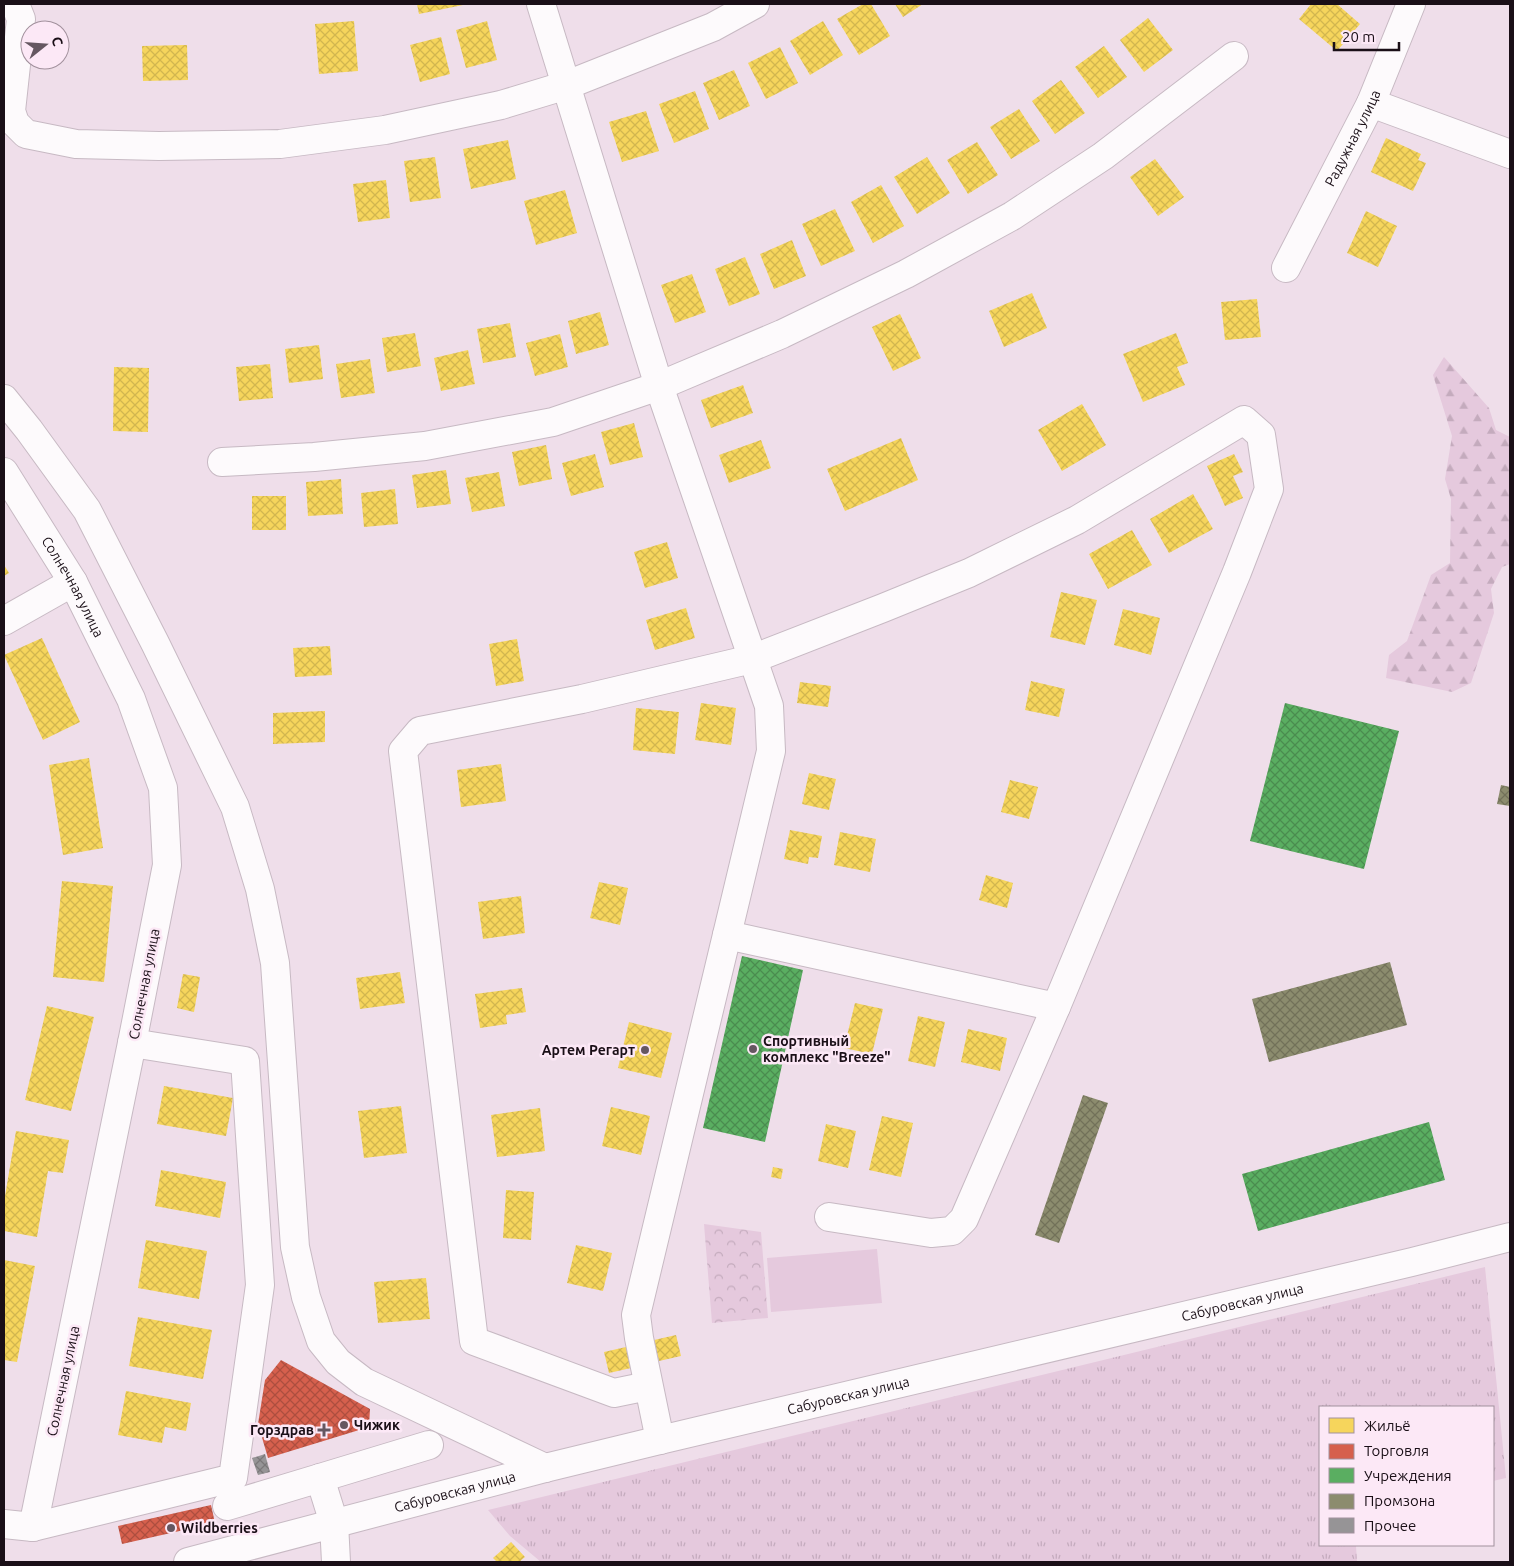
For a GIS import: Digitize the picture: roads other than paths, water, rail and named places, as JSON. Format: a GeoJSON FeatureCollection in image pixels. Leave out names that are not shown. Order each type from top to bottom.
{"type":"FeatureCollection","features":[{"type":"Feature","properties":{"kind":"street"},"geometry":{"type":"LineString","coordinates":[[15,4],[21,19],[11,111],[15,123],[26,134],[76,144],[159,146],[280,144],[385,130],[501,105],[567,85],[713,27],[755,4]]}},
{"type":"Feature","properties":{"kind":"street"},"geometry":{"type":"LineString","coordinates":[[541,4],[659,386],[769,706],[771,751],[636,1315],[648,1386],[660,1440]]}},
{"type":"Feature","properties":{"kind":"street","name":"Радужная улица"},"geometry":{"type":"LineString","coordinates":[[1286,268],[1371,104],[1411,4]]}},
{"type":"Feature","properties":{"kind":"street"},"geometry":{"type":"LineString","coordinates":[[222,462],[425,446],[553,422],[659,386],[782,334],[897,279],[1012,216],[1103,156],[1234,56]]}},
{"type":"Feature","properties":{"kind":"street"},"geometry":{"type":"LineString","coordinates":[[1371,104],[1510,154]]}},
{"type":"Feature","properties":{"kind":"street"},"geometry":{"type":"LineString","coordinates":[[4,399],[87,510],[155,643],[235,807],[260,889],[275,963],[295,1247],[306,1297],[321,1341],[338,1362],[364,1382],[545,1468]]}},
{"type":"Feature","properties":{"kind":"street"},"geometry":{"type":"LineString","coordinates":[[648,1386],[614,1393],[474,1341],[403,751],[420,731],[582,699],[752,659],[883,608],[985,565],[1077,520],[1244,420],[1261,435],[1269,489],[1237,572],[1056,1008],[964,1219],[952,1231],[931,1233],[829,1217]]}},
{"type":"Feature","properties":{"kind":"street","name":"Солнечная улица"},"geometry":{"type":"LineString","coordinates":[[4,472],[73,582],[131,699],[163,788],[167,865],[32,1527]]}},
{"type":"Feature","properties":{"kind":"street"},"geometry":{"type":"LineString","coordinates":[[4,621],[73,582]]}},
{"type":"Feature","properties":{"kind":"street"},"geometry":{"type":"LineString","coordinates":[[727,935],[1056,1008]]}},
{"type":"Feature","properties":{"kind":"street"},"geometry":{"type":"LineString","coordinates":[[4,1524],[32,1527],[233,1478],[260,1285],[245,1061],[132,1043]]}},
{"type":"Feature","properties":{"kind":"street","name":"Сабуровская улица"},"geometry":{"type":"LineString","coordinates":[[188,1562],[545,1468],[1510,1237]]}},
{"type":"Feature","properties":{"kind":"street"},"geometry":{"type":"LineString","coordinates":[[227,1506],[429,1445]]}},
{"type":"Feature","properties":{"kind":"street"},"geometry":{"type":"LineString","coordinates":[[320,1478],[334,1523],[336,1562]]}},
{"type":"Feature","properties":{"kind":"place","name":"Спортивный комплекс \"Breeze\""},"geometry":{"type":"Point","coordinates":[753,1049]}},
{"type":"Feature","properties":{"kind":"place","name":"Артем Регарт"},"geometry":{"type":"Point","coordinates":[645,1050]}},
{"type":"Feature","properties":{"kind":"place","name":"Чижик"},"geometry":{"type":"Point","coordinates":[344,1425]}},
{"type":"Feature","properties":{"kind":"place","name":"Горздрав"},"geometry":{"type":"Point","coordinates":[324,1430]}},
{"type":"Feature","properties":{"kind":"place","name":"Wildberries"},"geometry":{"type":"Point","coordinates":[171,1528]}}]}
